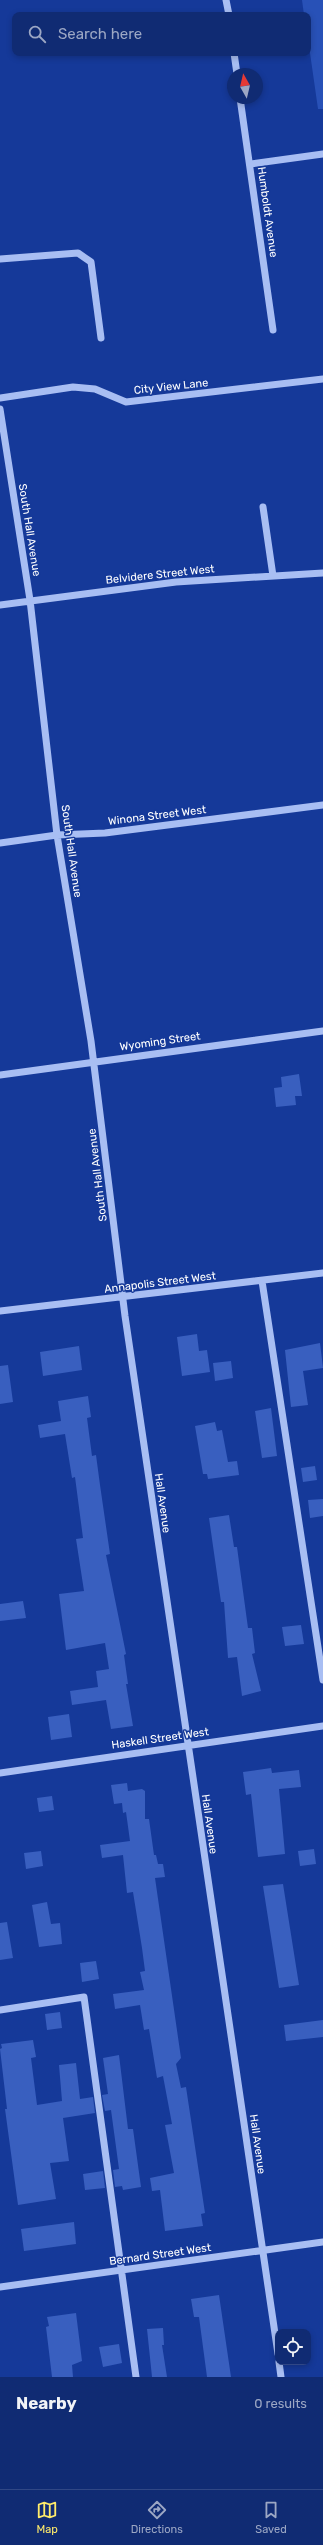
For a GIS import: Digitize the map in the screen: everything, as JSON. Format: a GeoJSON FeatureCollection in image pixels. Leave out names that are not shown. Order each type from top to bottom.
{"type":"FeatureCollection","features":[{"type":"Feature","properties":{"kind":"street"},"geometry":{"type":"LineString","coordinates":[[226,0],[228,12]]}},
{"type":"Feature","properties":{"kind":"street"},"geometry":{"type":"LineString","coordinates":[[234,56],[236,68]]}},
{"type":"Feature","properties":{"kind":"street","name":"Humboldt Avenue"},"geometry":{"type":"LineString","coordinates":[[241,104],[251,164],[272,330]]}},
{"type":"Feature","properties":{"kind":"street"},"geometry":{"type":"LineString","coordinates":[[251,164],[323,154]]}},
{"type":"Feature","properties":{"kind":"street"},"geometry":{"type":"LineString","coordinates":[[0,259],[78,253],[86,256],[91,262],[101,338]]}},
{"type":"Feature","properties":{"kind":"street","name":"City View Lane"},"geometry":{"type":"LineString","coordinates":[[0,398],[73,387],[96,389],[126,402],[323,379]]}},
{"type":"Feature","properties":{"kind":"street","name":"South Hall Avenue"},"geometry":{"type":"LineString","coordinates":[[0,409],[30,600],[57,835],[94,1061],[122,1297]]}},
{"type":"Feature","properties":{"kind":"street"},"geometry":{"type":"LineString","coordinates":[[263,507],[273,576]]}},
{"type":"Feature","properties":{"kind":"street","name":"Belvidere Street West"},"geometry":{"type":"LineString","coordinates":[[0,605],[176,582],[323,573]]}},
{"type":"Feature","properties":{"kind":"street","name":"Winona Street West"},"geometry":{"type":"LineString","coordinates":[[0,843],[57,835],[105,833],[320,806]]}},
{"type":"Feature","properties":{"kind":"street","name":"Wyoming Street"},"geometry":{"type":"LineString","coordinates":[[0,1075],[323,1031]]}},
{"type":"Feature","properties":{"kind":"street","name":"Annapolis Street West"},"geometry":{"type":"LineString","coordinates":[[0,1311],[323,1273]]}},
{"type":"Feature","properties":{"kind":"street"},"geometry":{"type":"LineString","coordinates":[[262,1281],[323,1680]]}},
{"type":"Feature","properties":{"kind":"street","name":"Hall Avenue"},"geometry":{"type":"LineString","coordinates":[[122,1297],[275,2334]]}},
{"type":"Feature","properties":{"kind":"street","name":"Haskell Street West"},"geometry":{"type":"LineString","coordinates":[[0,1773],[187,1744],[323,1726]]}},
{"type":"Feature","properties":{"kind":"street"},"geometry":{"type":"LineString","coordinates":[[0,2010],[84,1997],[120,2270],[136,2377]]}},
{"type":"Feature","properties":{"kind":"street","name":"Bernard Street West"},"geometry":{"type":"LineString","coordinates":[[0,2287],[323,2242]]}},
{"type":"Feature","properties":{"kind":"street"},"geometry":{"type":"LineString","coordinates":[[280,2365],[282,2377]]}},
{"type":"Feature","properties":{"kind":"shaded area"},"geometry":{"type":"Polygon","coordinates":[[[302,0],[323,0],[323,109],[318,109],[310,56],[311,12],[304,12],[302,0]]]}},
{"type":"Feature","properties":{"kind":"building"},"geometry":{"type":"Polygon","coordinates":[[[299,1074],[302,1096],[295,1096],[296,1105],[276,1107],[274,1088],[282,1087],[281,1077],[299,1074]]]}},
{"type":"Feature","properties":{"kind":"building"},"geometry":{"type":"Polygon","coordinates":[[[197,1334],[199,1351],[207,1350],[210,1372],[182,1376],[177,1337],[197,1334]]]}},
{"type":"Feature","properties":{"kind":"building"},"geometry":{"type":"Polygon","coordinates":[[[320,1343],[323,1368],[303,1371],[308,1405],[291,1407],[285,1350],[320,1343]]]}},
{"type":"Feature","properties":{"kind":"building"},"geometry":{"type":"Polygon","coordinates":[[[79,1346],[82,1370],[43,1376],[40,1352],[79,1346]]]}},
{"type":"Feature","properties":{"kind":"building"},"geometry":{"type":"Polygon","coordinates":[[[231,1361],[233,1378],[215,1381],[213,1363],[231,1361]]]}},
{"type":"Feature","properties":{"kind":"building"},"geometry":{"type":"Polygon","coordinates":[[[8,1365],[13,1402],[0,1404],[0,1366],[8,1365]]]}},
{"type":"Feature","properties":{"kind":"building"},"geometry":{"type":"Polygon","coordinates":[[[88,1396],[91,1417],[87,1418],[92,1456],[96,1455],[110,1554],[106,1555],[126,1654],[124,1655],[128,1684],[126,1684],[133,1726],[111,1729],[106,1700],[72,1705],[70,1691],[98,1687],[96,1671],[109,1669],[105,1643],[66,1650],[59,1594],[84,1591],[76,1539],[83,1538],[75,1477],[72,1478],[65,1434],[40,1438],[38,1425],[61,1421],[58,1401],[88,1396]]]}},
{"type":"Feature","properties":{"kind":"building"},"geometry":{"type":"Polygon","coordinates":[[[271,1408],[277,1456],[262,1458],[255,1411],[271,1408]]]}},
{"type":"Feature","properties":{"kind":"building"},"geometry":{"type":"Polygon","coordinates":[[[215,1422],[217,1431],[222,1430],[228,1462],[237,1461],[239,1475],[208,1479],[207,1474],[203,1474],[195,1426],[215,1422]]]}},
{"type":"Feature","properties":{"kind":"building"},"geometry":{"type":"Polygon","coordinates":[[[315,1466],[317,1480],[303,1482],[301,1468],[315,1466]]]}},
{"type":"Feature","properties":{"kind":"building"},"geometry":{"type":"Polygon","coordinates":[[[323,1499],[323,1516],[310,1518],[308,1500],[323,1499]]]}},
{"type":"Feature","properties":{"kind":"building"},"geometry":{"type":"Polygon","coordinates":[[[229,1515],[234,1547],[237,1547],[248,1628],[252,1628],[255,1653],[252,1654],[261,1691],[242,1696],[237,1657],[228,1658],[224,1602],[221,1602],[209,1518],[229,1515]]]}},
{"type":"Feature","properties":{"kind":"building"},"geometry":{"type":"Polygon","coordinates":[[[23,1601],[26,1618],[0,1621],[0,1604],[23,1601]]]}},
{"type":"Feature","properties":{"kind":"building"},"geometry":{"type":"Polygon","coordinates":[[[301,1625],[304,1644],[285,1646],[282,1627],[301,1625]]]}},
{"type":"Feature","properties":{"kind":"building"},"geometry":{"type":"Polygon","coordinates":[[[69,1714],[72,1737],[51,1740],[48,1717],[69,1714]]]}},
{"type":"Feature","properties":{"kind":"building"},"geometry":{"type":"Polygon","coordinates":[[[271,1768],[272,1773],[299,1770],[301,1787],[279,1789],[285,1854],[258,1857],[251,1794],[246,1795],[243,1772],[271,1768]]]}},
{"type":"Feature","properties":{"kind":"building"},"geometry":{"type":"Polygon","coordinates":[[[127,1783],[128,1791],[142,1789],[145,1791],[145,1819],[149,1819],[154,1855],[156,1855],[158,1864],[163,1864],[165,1877],[155,1878],[181,2058],[176,2064],[181,2088],[186,2087],[205,2213],[201,2214],[203,2226],[165,2231],[160,2190],[152,2191],[150,2178],[174,2173],[165,2125],[172,2124],[163,2076],[157,2078],[149,2029],[144,2030],[140,2005],[115,2009],[113,1994],[144,1990],[140,1972],[145,1971],[133,1892],[127,1893],[123,1855],[102,1858],[100,1845],[130,1841],[126,1812],[123,1813],[122,1803],[114,1804],[111,1785],[127,1783]]]}},
{"type":"Feature","properties":{"kind":"building"},"geometry":{"type":"Polygon","coordinates":[[[52,1796],[54,1810],[39,1812],[37,1798],[52,1796]]]}},
{"type":"Feature","properties":{"kind":"building"},"geometry":{"type":"Polygon","coordinates":[[[314,1849],[316,1864],[300,1866],[298,1851],[314,1849]]]}},
{"type":"Feature","properties":{"kind":"building"},"geometry":{"type":"Polygon","coordinates":[[[41,1851],[43,1866],[26,1869],[24,1853],[41,1851]]]}},
{"type":"Feature","properties":{"kind":"building"},"geometry":{"type":"Polygon","coordinates":[[[283,1884],[299,1985],[279,1988],[263,1886],[283,1884]]]}},
{"type":"Feature","properties":{"kind":"building"},"geometry":{"type":"Polygon","coordinates":[[[47,1902],[51,1924],[60,1923],[62,1944],[39,1947],[32,1905],[47,1902]]]}},
{"type":"Feature","properties":{"kind":"building"},"geometry":{"type":"Polygon","coordinates":[[[7,1922],[13,1958],[0,1960],[0,1923],[7,1922]]]}},
{"type":"Feature","properties":{"kind":"building"},"geometry":{"type":"Polygon","coordinates":[[[96,1961],[99,1979],[82,1982],[80,1963],[96,1961]]]}},
{"type":"Feature","properties":{"kind":"building"},"geometry":{"type":"Polygon","coordinates":[[[60,2012],[62,2028],[47,2030],[45,2014],[60,2012]]]}},
{"type":"Feature","properties":{"kind":"building"},"geometry":{"type":"Polygon","coordinates":[[[323,2020],[323,2037],[286,2041],[284,2025],[323,2020]]]}},
{"type":"Feature","properties":{"kind":"building"},"geometry":{"type":"Polygon","coordinates":[[[33,2040],[36,2057],[31,2058],[37,2105],[62,2101],[59,2065],[76,2063],[80,2099],[93,2097],[95,2113],[63,2118],[69,2161],[50,2163],[56,2199],[18,2205],[5,2109],[7,2109],[0,2049],[2,2048],[1,2044],[33,2040]]]}},
{"type":"Feature","properties":{"kind":"building"},"geometry":{"type":"Polygon","coordinates":[[[119,2055],[128,2129],[133,2129],[141,2187],[123,2190],[122,2186],[115,2187],[113,2170],[119,2169],[111,2110],[105,2111],[102,2095],[108,2094],[103,2058],[119,2055]]]}},
{"type":"Feature","properties":{"kind":"building"},"geometry":{"type":"Polygon","coordinates":[[[103,2171],[105,2188],[85,2190],[83,2174],[103,2171]]]}},
{"type":"Feature","properties":{"kind":"building"},"geometry":{"type":"Polygon","coordinates":[[[74,2222],[76,2244],[24,2251],[21,2229],[74,2222]]]}},
{"type":"Feature","properties":{"kind":"building"},"geometry":{"type":"Polygon","coordinates":[[[219,2295],[231,2377],[207,2377],[199,2317],[194,2317],[191,2299],[219,2295]]]}},
{"type":"Feature","properties":{"kind":"building"},"geometry":{"type":"Polygon","coordinates":[[[76,2313],[82,2361],[72,2365],[73,2377],[52,2377],[46,2327],[49,2326],[47,2317],[76,2313]]]}},
{"type":"Feature","properties":{"kind":"building"},"geometry":{"type":"Polygon","coordinates":[[[163,2328],[164,2345],[162,2345],[167,2377],[152,2377],[147,2329],[163,2328]]]}},
{"type":"Feature","properties":{"kind":"building"},"geometry":{"type":"Polygon","coordinates":[[[119,2344],[122,2363],[103,2367],[99,2347],[119,2344]]]}}]}
